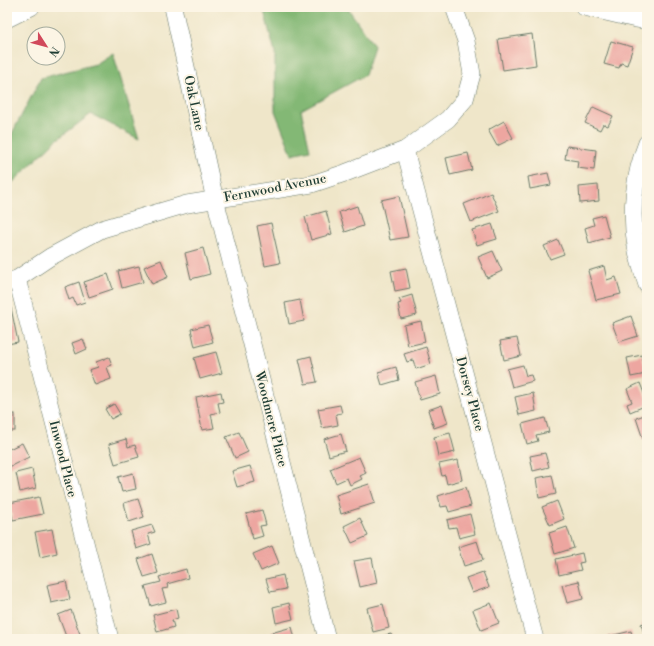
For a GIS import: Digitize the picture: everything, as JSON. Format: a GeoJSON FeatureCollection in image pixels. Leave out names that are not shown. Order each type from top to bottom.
{"type":"FeatureCollection","features":[{"type":"Feature","properties":{"kind":"street"},"geometry":{"type":"LineString","coordinates":[[7,19],[31,7]]}},
{"type":"Feature","properties":{"kind":"street","name":"Oak Lane"},"geometry":{"type":"LineString","coordinates":[[173,7],[215,199]]}},
{"type":"Feature","properties":{"kind":"street","name":"Fernwood Avenue"},"geometry":{"type":"LineString","coordinates":[[12,280],[50,257],[102,229],[187,204],[312,184],[345,174],[405,150],[448,119],[465,99],[472,74],[466,41],[454,7]]}},
{"type":"Feature","properties":{"kind":"street"},"geometry":{"type":"LineString","coordinates":[[584,7],[647,21]]}},
{"type":"Feature","properties":{"kind":"street"},"geometry":{"type":"LineString","coordinates":[[647,142],[640,164],[634,205],[641,238],[636,247],[647,285]]}},
{"type":"Feature","properties":{"kind":"street","name":"Dorsey Place"},"geometry":{"type":"LineString","coordinates":[[405,150],[535,639]]}},
{"type":"Feature","properties":{"kind":"street","name":"Woodmere Place"},"geometry":{"type":"LineString","coordinates":[[215,199],[326,639]]}},
{"type":"Feature","properties":{"kind":"street","name":"Inwood Place"},"geometry":{"type":"LineString","coordinates":[[12,280],[110,639]]}},
{"type":"Feature","properties":{"kind":"green space"},"geometry":{"type":"Polygon","coordinates":[[[263,7],[347,7],[374,46],[365,75],[301,110],[310,150],[292,154],[275,111],[275,53],[263,7]]]}},
{"type":"Feature","properties":{"kind":"green space"},"geometry":{"type":"Polygon","coordinates":[[[113,53],[139,139],[91,114],[55,141],[9,186],[7,186],[7,143],[41,78],[96,64],[113,53]]]}},
{"type":"Feature","properties":{"kind":"building"},"geometry":{"type":"Polygon","coordinates":[[[532,34],[536,65],[503,70],[498,39],[532,34]]]}},
{"type":"Feature","properties":{"kind":"building"},"geometry":{"type":"Polygon","coordinates":[[[611,41],[633,47],[627,65],[621,63],[619,68],[604,64],[611,41]]]}},
{"type":"Feature","properties":{"kind":"building"},"geometry":{"type":"Polygon","coordinates":[[[593,107],[613,116],[608,126],[603,124],[600,130],[585,123],[593,107]]]}},
{"type":"Feature","properties":{"kind":"building"},"geometry":{"type":"Polygon","coordinates":[[[504,121],[513,138],[497,146],[488,130],[504,121]]]}},
{"type":"Feature","properties":{"kind":"building"},"geometry":{"type":"Polygon","coordinates":[[[567,146],[596,150],[594,170],[577,168],[578,161],[565,159],[567,146]]]}},
{"type":"Feature","properties":{"kind":"building"},"geometry":{"type":"Polygon","coordinates":[[[468,153],[472,170],[450,175],[446,158],[468,153]]]}},
{"type":"Feature","properties":{"kind":"building"},"geometry":{"type":"Polygon","coordinates":[[[548,173],[551,185],[530,189],[528,177],[548,173]]]}},
{"type":"Feature","properties":{"kind":"building"},"geometry":{"type":"Polygon","coordinates":[[[598,185],[599,201],[580,203],[579,187],[598,185]]]}},
{"type":"Feature","properties":{"kind":"building"},"geometry":{"type":"Polygon","coordinates":[[[491,193],[499,211],[471,222],[464,204],[491,193]]]}},
{"type":"Feature","properties":{"kind":"building"},"geometry":{"type":"Polygon","coordinates":[[[399,196],[408,237],[390,240],[381,200],[399,196]]]}},
{"type":"Feature","properties":{"kind":"building"},"geometry":{"type":"Polygon","coordinates":[[[357,206],[363,226],[345,232],[339,212],[357,206]]]}},
{"type":"Feature","properties":{"kind":"building"},"geometry":{"type":"Polygon","coordinates":[[[326,211],[332,234],[311,240],[305,217],[326,211]]]}},
{"type":"Feature","properties":{"kind":"building"},"geometry":{"type":"Polygon","coordinates":[[[604,215],[610,237],[589,243],[585,228],[594,225],[592,218],[604,215]]]}},
{"type":"Feature","properties":{"kind":"building"},"geometry":{"type":"Polygon","coordinates":[[[271,223],[280,263],[265,266],[257,226],[271,223]]]}},
{"type":"Feature","properties":{"kind":"building"},"geometry":{"type":"Polygon","coordinates":[[[492,224],[497,239],[477,245],[472,230],[492,224]]]}},
{"type":"Feature","properties":{"kind":"building"},"geometry":{"type":"Polygon","coordinates":[[[558,240],[564,254],[550,259],[544,246],[558,240]]]}},
{"type":"Feature","properties":{"kind":"building"},"geometry":{"type":"Polygon","coordinates":[[[203,248],[210,274],[191,279],[185,253],[203,248]]]}},
{"type":"Feature","properties":{"kind":"building"},"geometry":{"type":"Polygon","coordinates":[[[493,251],[502,271],[487,278],[478,257],[493,251]]]}},
{"type":"Feature","properties":{"kind":"building"},"geometry":{"type":"Polygon","coordinates":[[[161,260],[168,277],[152,284],[144,267],[161,260]]]}},
{"type":"Feature","properties":{"kind":"building"},"geometry":{"type":"Polygon","coordinates":[[[139,266],[143,282],[122,288],[118,271],[139,266]]]}},
{"type":"Feature","properties":{"kind":"building"},"geometry":{"type":"Polygon","coordinates":[[[604,266],[607,280],[616,277],[621,294],[596,300],[588,271],[604,266]]]}},
{"type":"Feature","properties":{"kind":"building"},"geometry":{"type":"Polygon","coordinates":[[[406,268],[410,288],[395,291],[391,271],[406,268]]]}},
{"type":"Feature","properties":{"kind":"building"},"geometry":{"type":"Polygon","coordinates":[[[108,274],[113,289],[89,297],[84,282],[108,274]]]}},
{"type":"Feature","properties":{"kind":"building"},"geometry":{"type":"Polygon","coordinates":[[[79,282],[85,302],[76,305],[73,298],[69,300],[65,287],[79,282]]]}},
{"type":"Feature","properties":{"kind":"building"},"geometry":{"type":"Polygon","coordinates":[[[412,295],[417,315],[401,319],[398,304],[401,303],[399,299],[412,295]]]}},
{"type":"Feature","properties":{"kind":"building"},"geometry":{"type":"Polygon","coordinates":[[[300,300],[304,321],[289,324],[285,303],[300,300]]]}},
{"type":"Feature","properties":{"kind":"building"},"geometry":{"type":"Polygon","coordinates":[[[11,308],[18,342],[7,344],[7,309],[11,308]]]}},
{"type":"Feature","properties":{"kind":"building"},"geometry":{"type":"Polygon","coordinates":[[[631,316],[638,336],[619,342],[612,323],[631,316]]]}},
{"type":"Feature","properties":{"kind":"building"},"geometry":{"type":"Polygon","coordinates":[[[421,321],[425,342],[408,346],[404,325],[421,321]]]}},
{"type":"Feature","properties":{"kind":"building"},"geometry":{"type":"Polygon","coordinates":[[[208,325],[213,342],[195,347],[191,329],[208,325]]]}},
{"type":"Feature","properties":{"kind":"building"},"geometry":{"type":"Polygon","coordinates":[[[517,338],[521,356],[504,360],[500,341],[517,338]]]}},
{"type":"Feature","properties":{"kind":"building"},"geometry":{"type":"Polygon","coordinates":[[[83,339],[87,349],[76,354],[72,343],[83,339]]]}},
{"type":"Feature","properties":{"kind":"building"},"geometry":{"type":"Polygon","coordinates":[[[426,347],[431,364],[416,369],[413,360],[407,362],[404,354],[426,347]]]}},
{"type":"Feature","properties":{"kind":"building"},"geometry":{"type":"Polygon","coordinates":[[[216,352],[222,373],[200,379],[194,358],[216,352]]]}},
{"type":"Feature","properties":{"kind":"building"},"geometry":{"type":"Polygon","coordinates":[[[642,355],[646,374],[631,377],[627,358],[642,355]]]}},
{"type":"Feature","properties":{"kind":"building"},"geometry":{"type":"Polygon","coordinates":[[[311,356],[317,382],[305,384],[299,359],[311,356]]]}},
{"type":"Feature","properties":{"kind":"building"},"geometry":{"type":"Polygon","coordinates":[[[109,357],[112,365],[107,367],[111,379],[95,385],[89,370],[98,367],[96,362],[109,357]]]}},
{"type":"Feature","properties":{"kind":"building"},"geometry":{"type":"Polygon","coordinates":[[[523,365],[526,376],[531,375],[533,381],[512,387],[507,369],[523,365]]]}},
{"type":"Feature","properties":{"kind":"building"},"geometry":{"type":"Polygon","coordinates":[[[396,367],[399,380],[382,385],[378,372],[396,367]]]}},
{"type":"Feature","properties":{"kind":"building"},"geometry":{"type":"Polygon","coordinates":[[[436,376],[440,394],[420,400],[415,382],[436,376]]]}},
{"type":"Feature","properties":{"kind":"building"},"geometry":{"type":"Polygon","coordinates":[[[640,383],[647,401],[647,405],[630,412],[627,404],[632,402],[627,389],[640,383]]]}},
{"type":"Feature","properties":{"kind":"building"},"geometry":{"type":"Polygon","coordinates":[[[221,392],[223,402],[218,403],[220,412],[211,414],[214,428],[202,430],[196,397],[221,392]]]}},
{"type":"Feature","properties":{"kind":"building"},"geometry":{"type":"Polygon","coordinates":[[[533,393],[536,411],[519,415],[515,397],[533,393]]]}},
{"type":"Feature","properties":{"kind":"building"},"geometry":{"type":"Polygon","coordinates":[[[114,404],[120,414],[111,419],[105,409],[114,404]]]}},
{"type":"Feature","properties":{"kind":"building"},"geometry":{"type":"Polygon","coordinates":[[[340,405],[342,413],[336,414],[338,425],[322,428],[318,409],[340,405]]]}},
{"type":"Feature","properties":{"kind":"building"},"geometry":{"type":"Polygon","coordinates":[[[442,405],[448,423],[434,428],[428,410],[442,405]]]}},
{"type":"Feature","properties":{"kind":"building"},"geometry":{"type":"Polygon","coordinates":[[[7,414],[15,414],[15,431],[7,431],[7,414]]]}},
{"type":"Feature","properties":{"kind":"building"},"geometry":{"type":"Polygon","coordinates":[[[647,414],[647,438],[643,439],[636,418],[647,414]]]}},
{"type":"Feature","properties":{"kind":"building"},"geometry":{"type":"Polygon","coordinates":[[[545,418],[549,432],[536,435],[538,441],[527,444],[522,424],[545,418]]]}},
{"type":"Feature","properties":{"kind":"building"},"geometry":{"type":"Polygon","coordinates":[[[239,432],[248,452],[235,458],[226,437],[239,432]]]}},
{"type":"Feature","properties":{"kind":"building"},"geometry":{"type":"Polygon","coordinates":[[[450,433],[455,452],[438,456],[434,437],[450,433]]]}},
{"type":"Feature","properties":{"kind":"building"},"geometry":{"type":"Polygon","coordinates":[[[341,434],[346,451],[329,456],[324,439],[341,434]]]}},
{"type":"Feature","properties":{"kind":"building"},"geometry":{"type":"Polygon","coordinates":[[[126,439],[128,447],[135,445],[139,457],[115,464],[109,444],[126,439]]]}},
{"type":"Feature","properties":{"kind":"building"},"geometry":{"type":"Polygon","coordinates":[[[22,443],[29,457],[7,468],[7,450],[22,443]]]}},
{"type":"Feature","properties":{"kind":"building"},"geometry":{"type":"Polygon","coordinates":[[[545,453],[549,467],[533,471],[530,456],[545,453]]]}},
{"type":"Feature","properties":{"kind":"building"},"geometry":{"type":"Polygon","coordinates":[[[359,457],[366,473],[360,476],[362,479],[350,485],[347,478],[336,483],[330,469],[359,457]]]}},
{"type":"Feature","properties":{"kind":"building"},"geometry":{"type":"Polygon","coordinates":[[[458,460],[462,480],[447,484],[445,475],[442,476],[439,464],[458,460]]]}},
{"type":"Feature","properties":{"kind":"building"},"geometry":{"type":"Polygon","coordinates":[[[250,466],[255,482],[237,487],[232,471],[250,466]]]}},
{"type":"Feature","properties":{"kind":"building"},"geometry":{"type":"Polygon","coordinates":[[[32,469],[36,488],[20,492],[16,473],[32,469]]]}},
{"type":"Feature","properties":{"kind":"building"},"geometry":{"type":"Polygon","coordinates":[[[133,473],[136,489],[122,492],[118,477],[133,473]]]}},
{"type":"Feature","properties":{"kind":"building"},"geometry":{"type":"Polygon","coordinates":[[[552,475],[556,494],[539,498],[536,478],[552,475]]]}},
{"type":"Feature","properties":{"kind":"building"},"geometry":{"type":"Polygon","coordinates":[[[369,484],[375,503],[341,514],[336,495],[369,484]]]}},
{"type":"Feature","properties":{"kind":"building"},"geometry":{"type":"Polygon","coordinates":[[[466,487],[471,506],[449,512],[447,506],[441,507],[438,496],[466,487]]]}},
{"type":"Feature","properties":{"kind":"building"},"geometry":{"type":"Polygon","coordinates":[[[39,497],[43,514],[13,520],[9,503],[39,497]]]}},
{"type":"Feature","properties":{"kind":"building"},"geometry":{"type":"Polygon","coordinates":[[[138,499],[144,517],[129,522],[124,503],[138,499]]]}},
{"type":"Feature","properties":{"kind":"building"},"geometry":{"type":"Polygon","coordinates":[[[557,501],[564,519],[550,525],[542,507],[557,501]]]}},
{"type":"Feature","properties":{"kind":"building"},"geometry":{"type":"Polygon","coordinates":[[[262,510],[266,525],[260,526],[263,536],[253,539],[246,514],[262,510]]]}},
{"type":"Feature","properties":{"kind":"building"},"geometry":{"type":"Polygon","coordinates":[[[470,514],[475,534],[459,538],[456,527],[449,528],[447,520],[470,514]]]}},
{"type":"Feature","properties":{"kind":"building"},"geometry":{"type":"Polygon","coordinates":[[[360,518],[368,536],[352,543],[344,526],[360,518]]]}},
{"type":"Feature","properties":{"kind":"building"},"geometry":{"type":"Polygon","coordinates":[[[152,525],[155,532],[148,534],[151,544],[136,549],[131,531],[152,525]]]}},
{"type":"Feature","properties":{"kind":"building"},"geometry":{"type":"Polygon","coordinates":[[[567,527],[574,548],[555,554],[549,533],[567,527]]]}},
{"type":"Feature","properties":{"kind":"building"},"geometry":{"type":"Polygon","coordinates":[[[52,529],[57,553],[40,557],[35,532],[52,529]]]}},
{"type":"Feature","properties":{"kind":"building"},"geometry":{"type":"Polygon","coordinates":[[[477,541],[483,560],[464,566],[458,547],[477,541]]]}},
{"type":"Feature","properties":{"kind":"building"},"geometry":{"type":"Polygon","coordinates":[[[272,546],[279,563],[261,571],[253,554],[272,546]]]}},
{"type":"Feature","properties":{"kind":"building"},"geometry":{"type":"Polygon","coordinates":[[[582,553],[584,562],[579,563],[581,570],[559,575],[556,559],[582,553]]]}},
{"type":"Feature","properties":{"kind":"building"},"geometry":{"type":"Polygon","coordinates":[[[152,554],[158,573],[144,577],[138,559],[152,554]]]}},
{"type":"Feature","properties":{"kind":"building"},"geometry":{"type":"Polygon","coordinates":[[[372,558],[377,583],[360,587],[354,561],[372,558]]]}},
{"type":"Feature","properties":{"kind":"building"},"geometry":{"type":"Polygon","coordinates":[[[186,569],[188,578],[167,584],[168,588],[162,589],[166,602],[151,606],[145,586],[161,582],[159,577],[186,569]]]}},
{"type":"Feature","properties":{"kind":"building"},"geometry":{"type":"Polygon","coordinates":[[[483,572],[489,587],[472,593],[466,578],[483,572]]]}},
{"type":"Feature","properties":{"kind":"building"},"geometry":{"type":"Polygon","coordinates":[[[283,575],[286,589],[270,592],[266,579],[283,575]]]}},
{"type":"Feature","properties":{"kind":"building"},"geometry":{"type":"Polygon","coordinates":[[[66,581],[70,599],[51,603],[47,585],[66,581]]]}},
{"type":"Feature","properties":{"kind":"building"},"geometry":{"type":"Polygon","coordinates":[[[579,581],[583,599],[567,603],[562,585],[579,581]]]}},
{"type":"Feature","properties":{"kind":"building"},"geometry":{"type":"Polygon","coordinates":[[[289,603],[293,619],[276,623],[273,607],[289,603]]]}},
{"type":"Feature","properties":{"kind":"building"},"geometry":{"type":"Polygon","coordinates":[[[491,603],[499,623],[481,630],[473,610],[491,603]]]}},
{"type":"Feature","properties":{"kind":"building"},"geometry":{"type":"Polygon","coordinates":[[[383,604],[389,628],[373,632],[367,608],[383,604]]]}},
{"type":"Feature","properties":{"kind":"building"},"geometry":{"type":"Polygon","coordinates":[[[176,609],[178,618],[172,620],[174,627],[157,632],[153,615],[176,609]]]}},
{"type":"Feature","properties":{"kind":"building"},"geometry":{"type":"Polygon","coordinates":[[[71,610],[80,634],[67,639],[58,615],[71,610]]]}},
{"type":"Feature","properties":{"kind":"building"},"geometry":{"type":"Polygon","coordinates":[[[647,622],[647,639],[646,639],[641,624],[647,622]]]}},
{"type":"Feature","properties":{"kind":"building"},"geometry":{"type":"Polygon","coordinates":[[[292,627],[295,639],[272,639],[271,633],[292,627]]]}},
{"type":"Feature","properties":{"kind":"building"},"geometry":{"type":"Polygon","coordinates":[[[631,631],[633,639],[606,639],[606,637],[631,631]]]}},
{"type":"Feature","properties":{"kind":"building"},"geometry":{"type":"Polygon","coordinates":[[[391,634],[393,639],[373,639],[373,638],[391,634]]]}}]}
